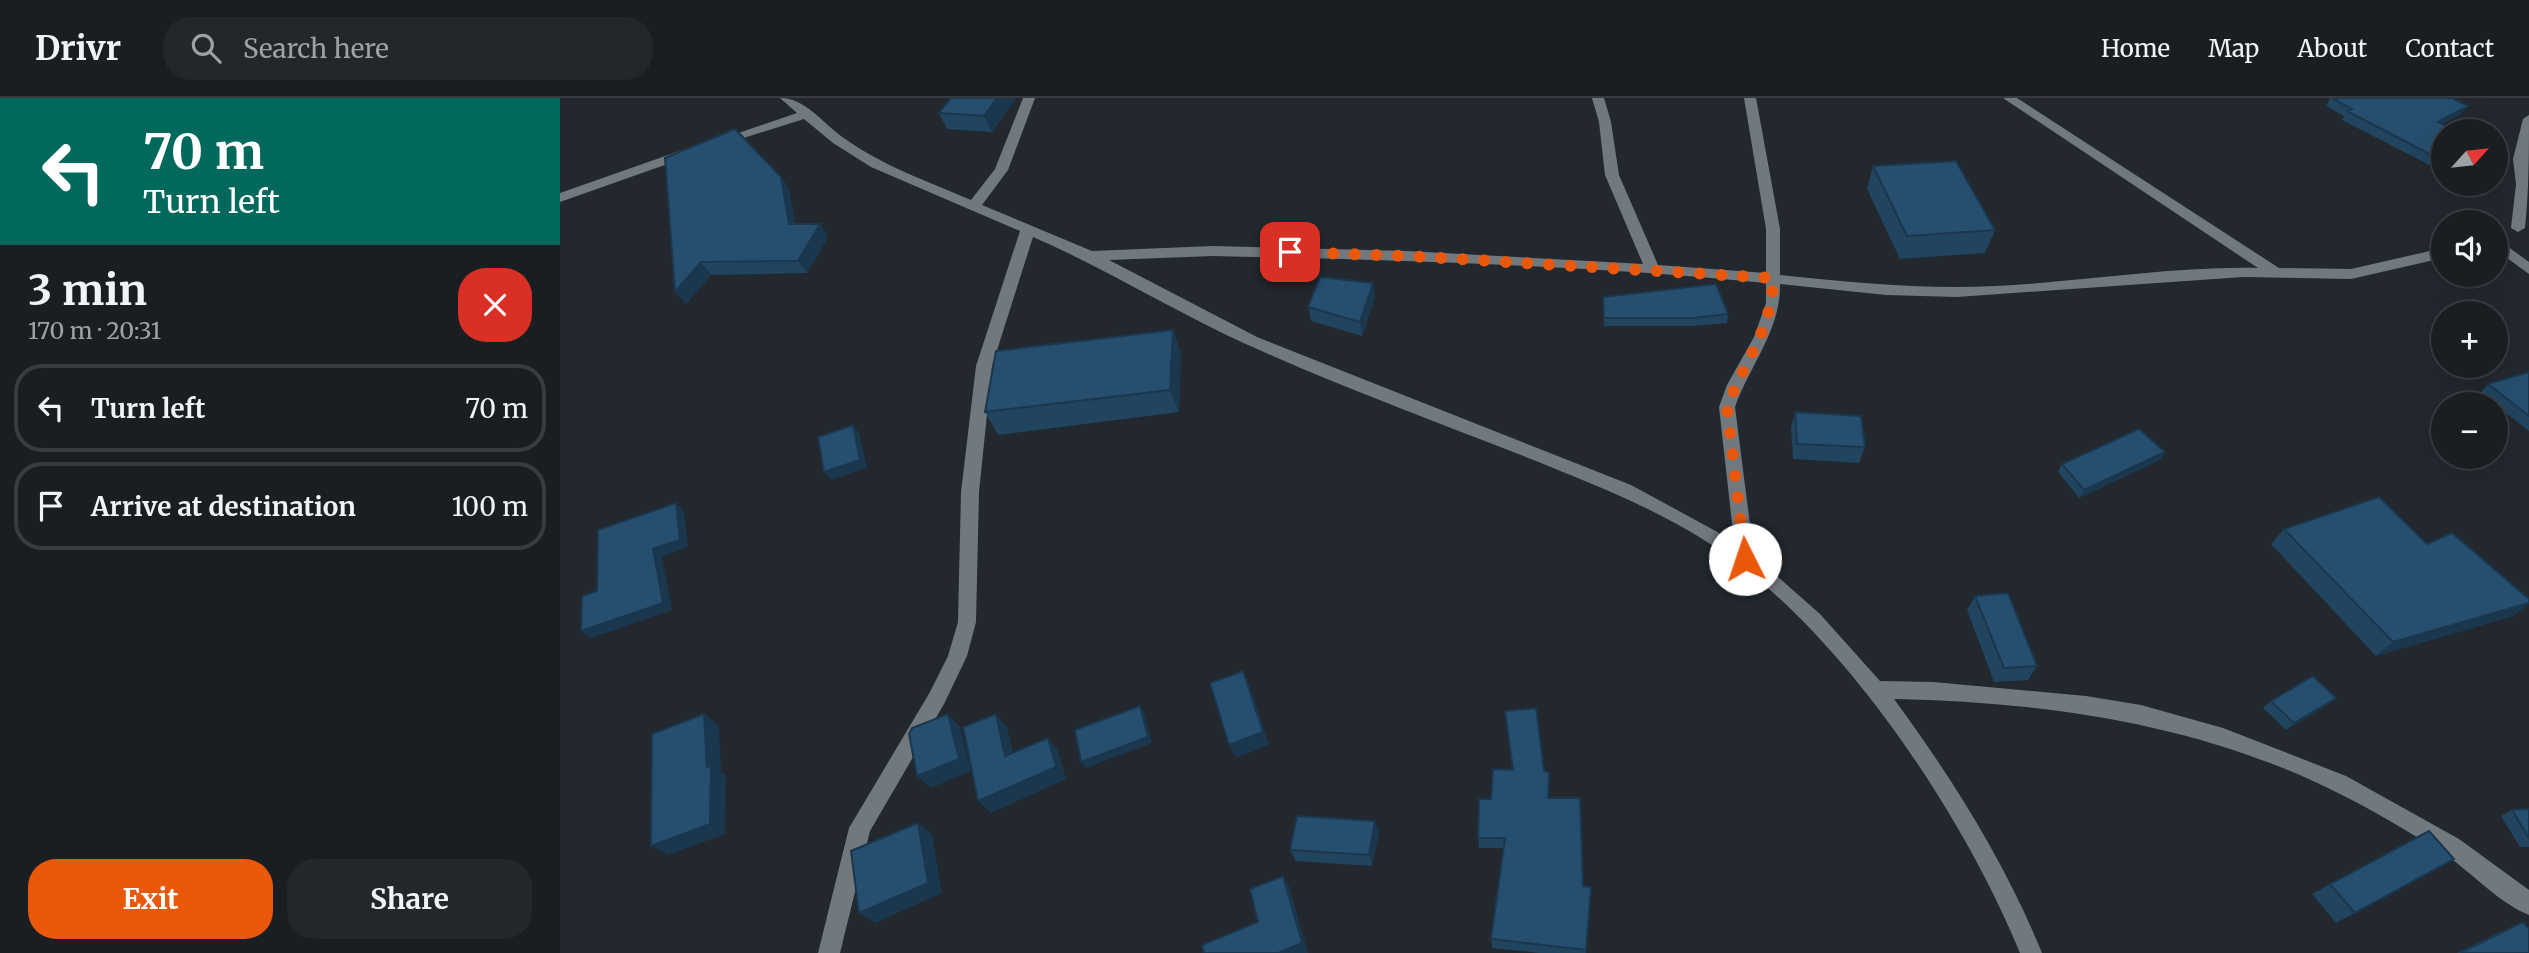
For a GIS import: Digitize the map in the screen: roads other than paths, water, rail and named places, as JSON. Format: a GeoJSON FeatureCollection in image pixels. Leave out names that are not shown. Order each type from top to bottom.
{"type":"FeatureCollection","features":[{"type":"Feature","properties":{"kind":"street"},"geometry":{"type":"LineString","coordinates":[[786,98],[846,146],[876,164],[1090,256],[1252,341],[1625,490],[1680,518],[1745,559],[1836,645],[1913,740],[1960,813],[2031,953]]}},
{"type":"Feature","properties":{"kind":"street"},"geometry":{"type":"LineString","coordinates":[[974,206],[1001,170],[1029,98]]}},
{"type":"Feature","properties":{"kind":"street"},"geometry":{"type":"LineString","coordinates":[[1598,98],[1605,122],[1612,176],[1653,270]]}},
{"type":"Feature","properties":{"kind":"street"},"geometry":{"type":"LineString","coordinates":[[1745,559],[1727,407],[1735,385],[1762,337],[1773,303],[1773,229],[1750,98]]}},
{"type":"Feature","properties":{"kind":"street"},"geometry":{"type":"LineString","coordinates":[[2008,98],[2158,192],[2276,272]]}},
{"type":"Feature","properties":{"kind":"street"},"geometry":{"type":"LineString","coordinates":[[560,198],[641,167],[808,114]]}},
{"type":"Feature","properties":{"kind":"street"},"geometry":{"type":"LineString","coordinates":[[2523,226],[2521,159],[2529,119]]}},
{"type":"Feature","properties":{"kind":"street"},"geometry":{"type":"LineString","coordinates":[[829,953],[860,828],[937,698],[957,656],[964,633],[967,622],[970,492],[984,366],[1028,229]]}},
{"type":"Feature","properties":{"kind":"street"},"geometry":{"type":"LineString","coordinates":[[1090,256],[1149,252],[1263,251],[1653,270],[1773,278],[1886,290],[1957,292],[2163,276],[2276,272],[2351,274],[2431,256]]}},
{"type":"Feature","properties":{"kind":"street"},"geometry":{"type":"LineString","coordinates":[[2508,252],[2529,269]]}},
{"type":"Feature","properties":{"kind":"street"},"geometry":{"type":"LineString","coordinates":[[1872,690],[1933,691],[2086,705],[2141,714],[2223,737],[2339,783],[2451,846],[2529,904]]}}]}
